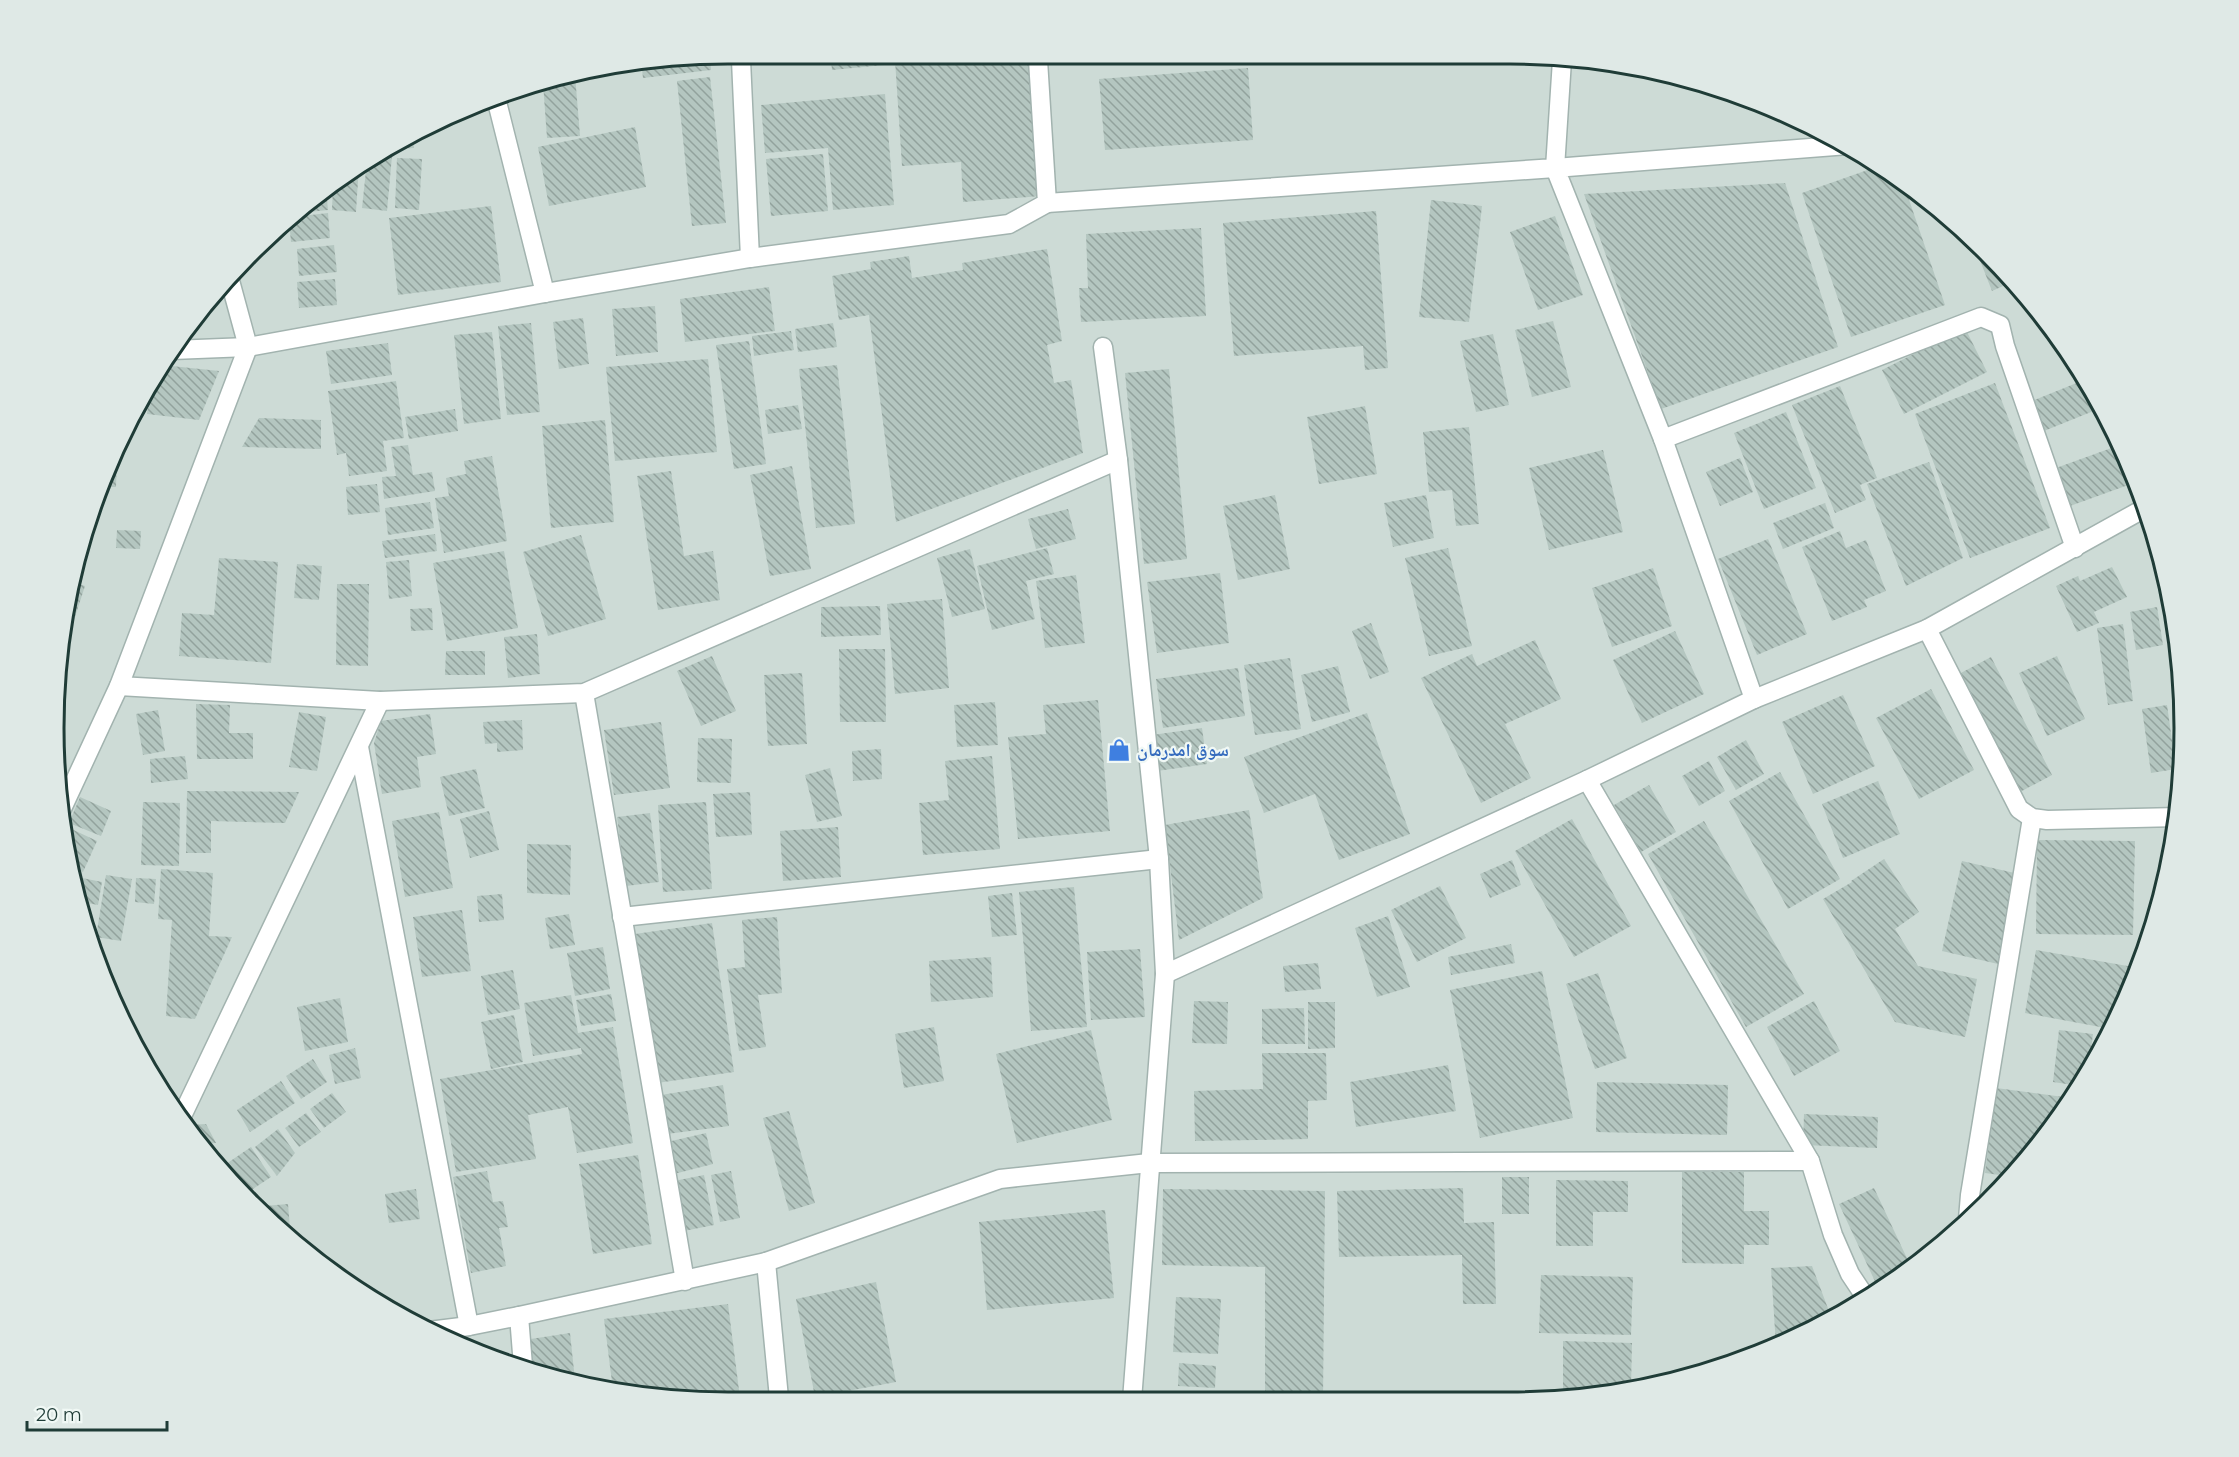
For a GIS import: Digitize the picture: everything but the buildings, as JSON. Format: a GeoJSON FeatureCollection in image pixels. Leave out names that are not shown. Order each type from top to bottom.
{"type":"FeatureCollection","features":[{"type":"Feature","properties":{"kind":"street"},"geometry":{"type":"LineString","coordinates":[[741,64],[750,258]]}},
{"type":"Feature","properties":{"kind":"street"},"geometry":{"type":"LineString","coordinates":[[1038,64],[1047,203]]}},
{"type":"Feature","properties":{"kind":"street"},"geometry":{"type":"LineString","coordinates":[[1562,67],[1555,168],[1663,439],[1754,699]]}},
{"type":"Feature","properties":{"kind":"street"},"geometry":{"type":"LineString","coordinates":[[498,106],[545,293]]}},
{"type":"Feature","properties":{"kind":"street"},"geometry":{"type":"LineString","coordinates":[[184,350],[248,347],[750,258],[1008,224],[1047,203],[1830,146]]}},
{"type":"Feature","properties":{"kind":"street"},"geometry":{"type":"LineString","coordinates":[[68,795],[119,686],[248,347],[232,288]]}},
{"type":"Feature","properties":{"kind":"street"},"geometry":{"type":"LineString","coordinates":[[1663,439],[1981,317],[2000,325],[2005,346],[2075,548]]}},
{"type":"Feature","properties":{"kind":"street"},"geometry":{"type":"LineString","coordinates":[[1103,347],[1119,460],[1159,859],[1165,974],[1133,1392]]}},
{"type":"Feature","properties":{"kind":"street"},"geometry":{"type":"LineString","coordinates":[[119,686],[380,701],[584,693],[1119,460]]}},
{"type":"Feature","properties":{"kind":"street"},"geometry":{"type":"LineString","coordinates":[[1165,974],[1587,780],[1754,699],[1927,629],[2138,512]]}},
{"type":"Feature","properties":{"kind":"street"},"geometry":{"type":"LineString","coordinates":[[1927,629],[2019,809],[2032,818],[2047,820],[2169,817]]}},
{"type":"Feature","properties":{"kind":"street"},"geometry":{"type":"LineString","coordinates":[[584,693],[686,1281]]}},
{"type":"Feature","properties":{"kind":"street"},"geometry":{"type":"LineString","coordinates":[[185,1110],[380,701]]}},
{"type":"Feature","properties":{"kind":"street"},"geometry":{"type":"LineString","coordinates":[[359,747],[469,1326]]}},
{"type":"Feature","properties":{"kind":"street"},"geometry":{"type":"LineString","coordinates":[[1587,780],[1810,1161],[1833,1235],[1850,1274],[1862,1292]]}},
{"type":"Feature","properties":{"kind":"street"},"geometry":{"type":"LineString","coordinates":[[1969,1208],[2032,818]]}},
{"type":"Feature","properties":{"kind":"street"},"geometry":{"type":"LineString","coordinates":[[622,917],[1159,859]]}},
{"type":"Feature","properties":{"kind":"street"},"geometry":{"type":"LineString","coordinates":[[446,1329],[519,1316],[766,1262],[1000,1179],[1149,1163],[1810,1161]]}},
{"type":"Feature","properties":{"kind":"street"},"geometry":{"type":"LineString","coordinates":[[766,1262],[777,1392]]}},
{"type":"Feature","properties":{"kind":"street"},"geometry":{"type":"LineString","coordinates":[[519,1316],[522,1359]]}},
{"type":"Feature","properties":{"kind":"shaded area","name":"سوق امدرمان"},"geometry":{"type":"Polygon","coordinates":[[[728,64],[1510,64],[1597,70],[1682,87],[1765,115],[1843,153],[1915,202],[1948,229],[2010,291],[2063,360],[2086,397],[2124,474],[2139,515],[2162,599],[2169,642],[2173,685],[2173,772],[2162,858],[2152,900],[2124,983],[2106,1022],[2063,1097],[2037,1133],[2010,1166],[1948,1228],[1879,1281],[1842,1304],[1765,1342],[1682,1370],[1640,1380],[1554,1391],[728,1392],[642,1387],[557,1370],[474,1342],[396,1304],[324,1255],[291,1228],[229,1166],[176,1097],[133,1022],[100,942],[77,858],[70,815],[64,728],[70,642],[87,557],[115,474],[153,396],[202,324],[229,291],[291,229],[324,202],[396,153],[474,115],[557,87],[599,77],[685,66],[728,64]]]}},
{"type":"Feature","properties":{"kind":"place","name":"سوق امدرمان"},"geometry":{"type":"Point","coordinates":[1119,750]}}]}
